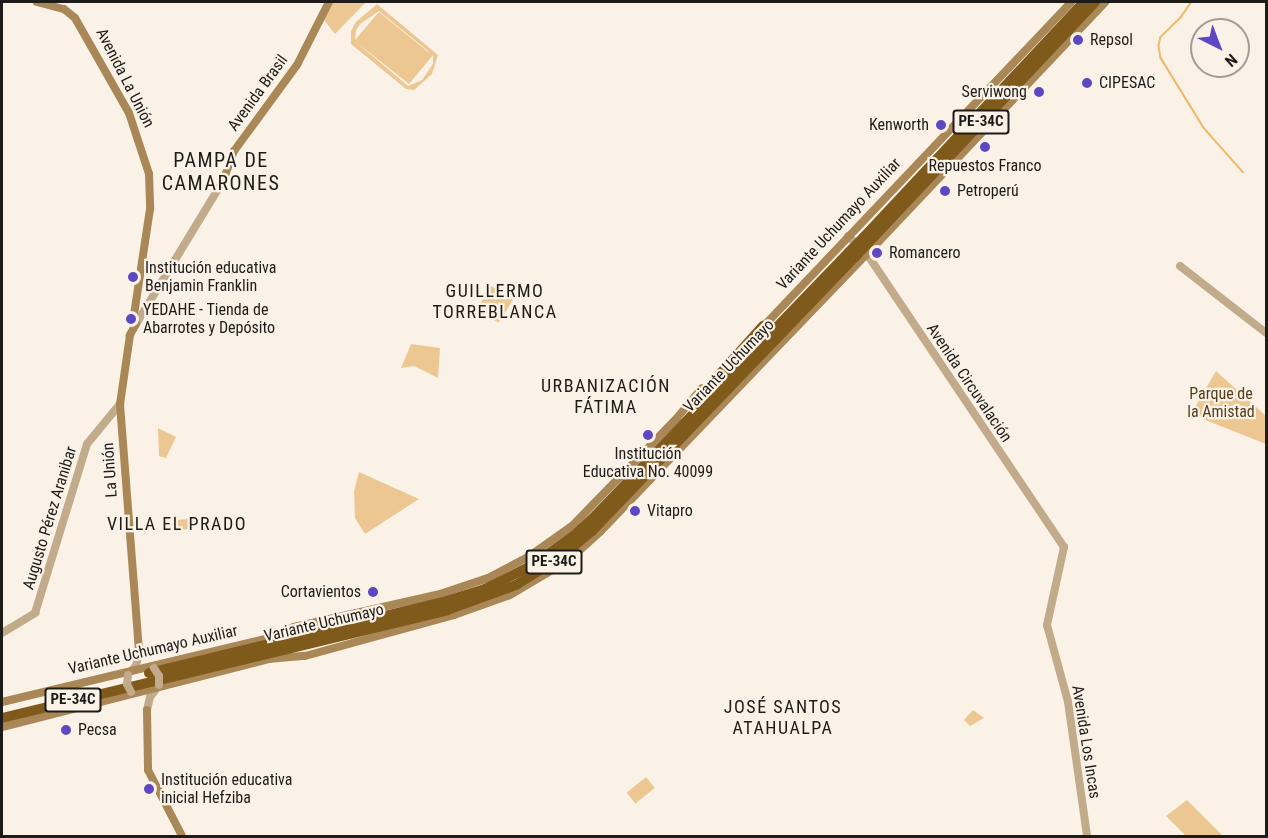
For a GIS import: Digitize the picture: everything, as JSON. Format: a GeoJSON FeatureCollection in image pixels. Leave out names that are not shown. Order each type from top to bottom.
{"type":"FeatureCollection","features":[{"type":"Feature","properties":{"kind":"highway","name":"Variante Uchumayo"},"geometry":{"type":"LineString","coordinates":[[866,245],[1084,2]]}},
{"type":"Feature","properties":{"kind":"highway","name":"Variante Uchumayo"},"geometry":{"type":"LineString","coordinates":[[2,711],[485,589],[522,572],[552,553],[596,515],[852,254],[866,245],[1095,2]]}},
{"type":"Feature","properties":{"kind":"highway","name":"Variante Uchumayo"},"geometry":{"type":"LineString","coordinates":[[2,718],[447,610],[496,594],[562,556],[592,531],[852,254]]}},
{"type":"Feature","properties":{"kind":"highway"},"geometry":{"type":"LineString","coordinates":[[680,427],[700,396],[764,326]]}},
{"type":"Feature","properties":{"kind":"highway"},"geometry":{"type":"LineString","coordinates":[[276,636],[378,611],[417,608]]}},
{"type":"Feature","properties":{"kind":"highway"},"geometry":{"type":"LineString","coordinates":[[268,659],[374,632],[397,621]]}},
{"type":"Feature","properties":{"kind":"main road","name":"Avenida La Unión"},"geometry":{"type":"LineString","coordinates":[[37,2],[64,9],[75,18],[97,52],[129,113],[149,174],[150,209],[133,321],[136,324]]}},
{"type":"Feature","properties":{"kind":"main road","name":"Avenida Brasil"},"geometry":{"type":"LineString","coordinates":[[223,181],[234,151],[297,65],[329,2]]}},
{"type":"Feature","properties":{"kind":"main road","name":"Variante Uchumayo Auxiliar"},"geometry":{"type":"LineString","coordinates":[[2,702],[153,667],[276,636],[294,627],[316,621],[472,584],[501,572],[540,550],[586,513],[676,419],[729,359],[764,326],[1071,2]]}},
{"type":"Feature","properties":{"kind":"main road","name":"Variante Uchumayo"},"geometry":{"type":"LineString","coordinates":[[268,659],[314,653],[478,608],[527,586],[580,551],[866,245],[1105,2]]}},
{"type":"Feature","properties":{"kind":"main road","name":"La Unión"},"geometry":{"type":"LineString","coordinates":[[136,324],[130,335],[120,404],[139,652]]}},
{"type":"Feature","properties":{"kind":"main road"},"geometry":{"type":"LineString","coordinates":[[2,727],[268,659]]}},
{"type":"Feature","properties":{"kind":"main road"},"geometry":{"type":"LineString","coordinates":[[147,710],[148,770],[182,837]]}},
{"type":"Feature","properties":{"kind":"street","name":"Avenida Brasil"},"geometry":{"type":"LineString","coordinates":[[136,324],[223,181]]}},
{"type":"Feature","properties":{"kind":"street","name":"Avenida Circuvalación"},"geometry":{"type":"LineString","coordinates":[[848,236],[866,245],[1064,548]]}},
{"type":"Feature","properties":{"kind":"street"},"geometry":{"type":"LineString","coordinates":[[1180,266],[1266,333]]}},
{"type":"Feature","properties":{"kind":"street","name":"Augusto Pérez Aranibar"},"geometry":{"type":"LineString","coordinates":[[2,633],[35,613],[87,444],[120,404]]}},
{"type":"Feature","properties":{"kind":"street","name":"Avenida Los Incas"},"geometry":{"type":"LineString","coordinates":[[1064,548],[1047,625],[1068,702],[1087,837]]}},
{"type":"Feature","properties":{"kind":"street"},"geometry":{"type":"LineString","coordinates":[[139,652],[159,675],[159,686],[150,697],[147,710]]}},
{"type":"Feature","properties":{"kind":"street","name":"La Unión"},"geometry":{"type":"LineString","coordinates":[[129,673],[138,659],[139,652]]}},
{"type":"Feature","properties":{"kind":"street"},"geometry":{"type":"LineString","coordinates":[[129,673],[127,684],[132,693],[143,699],[147,710]]}},
{"type":"Feature","properties":{"kind":"green space"},"geometry":{"type":"Polygon","coordinates":[[[333,2],[366,2],[335,34],[324,20],[333,2]]]}},
{"type":"Feature","properties":{"kind":"green space"},"geometry":{"type":"Polygon","coordinates":[[[377,4],[438,55],[432,74],[414,90],[406,89],[351,44],[351,31],[356,22],[377,4]],[[379,11],[360,24],[356,30],[355,40],[379,12],[428,52],[428,51],[379,11]],[[355,41],[408,86],[422,80],[433,64],[433,55],[409,84],[355,41]]]}},
{"type":"Feature","properties":{"kind":"green space"},"geometry":{"type":"Polygon","coordinates":[[[491,286],[513,300],[499,323],[477,309],[491,286]]]}},
{"type":"Feature","properties":{"kind":"green space"},"geometry":{"type":"Polygon","coordinates":[[[411,344],[440,348],[438,378],[414,366],[401,368],[411,344]]]}},
{"type":"Feature","properties":{"kind":"green space","name":"Parque de la Amistad"},"geometry":{"type":"Polygon","coordinates":[[[1216,371],[1266,416],[1266,444],[1195,416],[1194,409],[1216,371]]]}},
{"type":"Feature","properties":{"kind":"green space"},"geometry":{"type":"Polygon","coordinates":[[[158,428],[176,437],[166,458],[159,456],[158,428]]]}},
{"type":"Feature","properties":{"kind":"green space"},"geometry":{"type":"Polygon","coordinates":[[[359,472],[419,499],[365,534],[355,518],[354,491],[359,472]]]}},
{"type":"Feature","properties":{"kind":"green space"},"geometry":{"type":"Polygon","coordinates":[[[188,519],[189,529],[168,531],[164,521],[188,519]]]}},
{"type":"Feature","properties":{"kind":"green space"},"geometry":{"type":"Polygon","coordinates":[[[973,710],[984,718],[970,726],[964,720],[973,710]]]}},
{"type":"Feature","properties":{"kind":"green space"},"geometry":{"type":"Polygon","coordinates":[[[646,777],[655,788],[635,804],[627,793],[646,777]]]}},
{"type":"Feature","properties":{"kind":"green space"},"geometry":{"type":"Polygon","coordinates":[[[1187,800],[1223,836],[1186,836],[1166,816],[1187,800]]]}},
{"type":"Feature","properties":{"kind":"waterway"},"geometry":{"type":"LineString","coordinates":[[1192,2],[1181,18],[1161,37],[1159,46],[1161,58],[1204,128],[1243,172]]}},
{"type":"Feature","properties":{"kind":"place","name":"Repsol"},"geometry":{"type":"Point","coordinates":[1078,40]}},
{"type":"Feature","properties":{"kind":"place","name":"CIPESAC"},"geometry":{"type":"Point","coordinates":[1087,83]}},
{"type":"Feature","properties":{"kind":"place","name":"Serviwong"},"geometry":{"type":"Point","coordinates":[1039,92]}},
{"type":"Feature","properties":{"kind":"place","name":"Kenworth"},"geometry":{"type":"Point","coordinates":[941,125]}},
{"type":"Feature","properties":{"kind":"place","name":"Repuestos Franco"},"geometry":{"type":"Point","coordinates":[985,147]}},
{"type":"Feature","properties":{"kind":"place","name":"Petroperú"},"geometry":{"type":"Point","coordinates":[945,191]}},
{"type":"Feature","properties":{"kind":"place","name":"Romancero"},"geometry":{"type":"Point","coordinates":[877,253]}},
{"type":"Feature","properties":{"kind":"place","name":"Institución educativa Benjamin Franklin"},"geometry":{"type":"Point","coordinates":[133,277]}},
{"type":"Feature","properties":{"kind":"place","name":"YEDAHE - Tienda de Abarrotes y Depósito"},"geometry":{"type":"Point","coordinates":[131,319]}},
{"type":"Feature","properties":{"kind":"place","name":"Institución Educativa No. 40099"},"geometry":{"type":"Point","coordinates":[648,435]}},
{"type":"Feature","properties":{"kind":"place","name":"Vitapro"},"geometry":{"type":"Point","coordinates":[635,511]}},
{"type":"Feature","properties":{"kind":"place","name":"Cortavientos"},"geometry":{"type":"Point","coordinates":[373,592]}},
{"type":"Feature","properties":{"kind":"place","name":"Pecsa"},"geometry":{"type":"Point","coordinates":[66,730]}},
{"type":"Feature","properties":{"kind":"place","name":"Institución educativa inicial Hefziba"},"geometry":{"type":"Point","coordinates":[149,789]}},
{"type":"Feature","properties":{"kind":"district","name":"PAMPA DE CAMARONES"},"geometry":{"type":"Point","coordinates":[221,172]}},
{"type":"Feature","properties":{"kind":"district","name":"GUILLERMO TORREBLANCA"},"geometry":{"type":"Point","coordinates":[495,302]}},
{"type":"Feature","properties":{"kind":"district","name":"URBANIZACIÓN FÁTIMA"},"geometry":{"type":"Point","coordinates":[606,397]}},
{"type":"Feature","properties":{"kind":"district","name":"VILLA EL PRADO"},"geometry":{"type":"Point","coordinates":[177,524]}},
{"type":"Feature","properties":{"kind":"district","name":"JOSÉ SANTOS ATAHUALPA"},"geometry":{"type":"Point","coordinates":[783,718]}}]}
